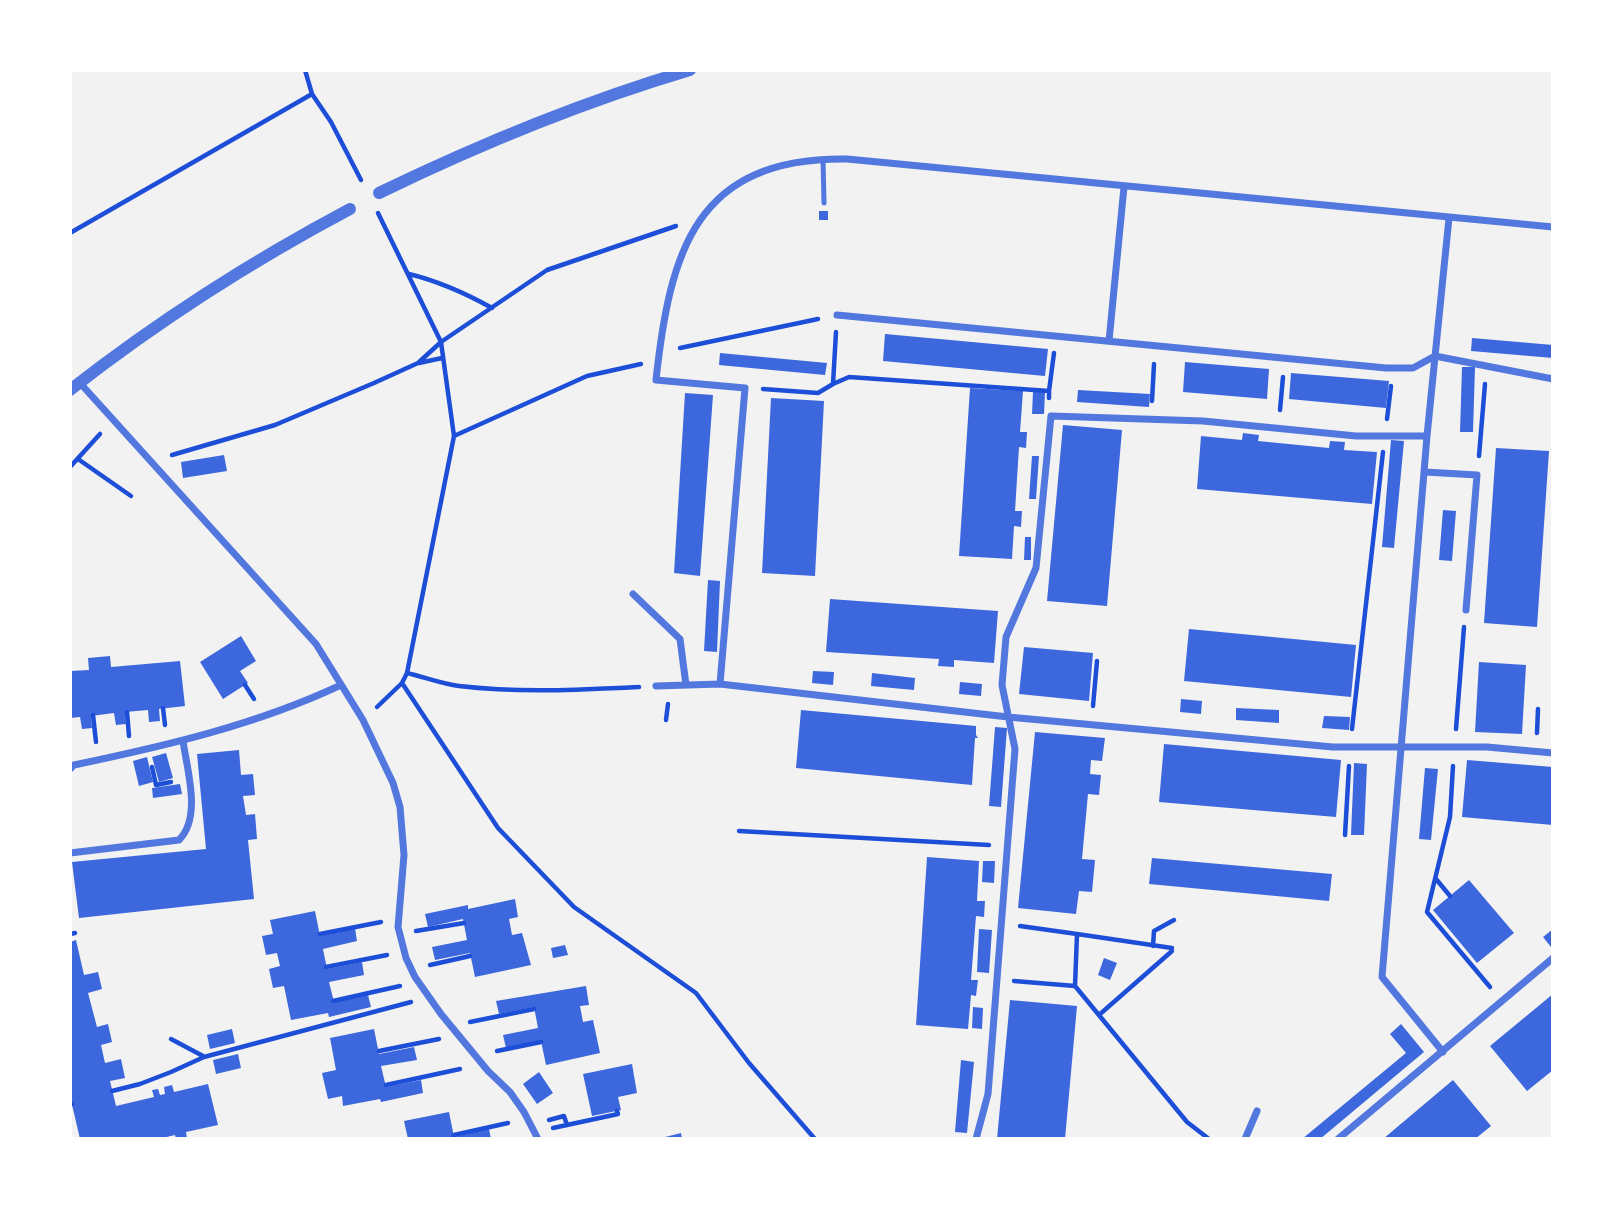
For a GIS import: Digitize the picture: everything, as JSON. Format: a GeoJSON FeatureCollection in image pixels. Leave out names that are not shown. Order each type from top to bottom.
{"type":"FeatureCollection","features":[{"type":"Feature","properties":{"kind":"street"},"geometry":{"type":"LineString","coordinates":[[379,193],[515,131],[603,97],[690,70]]}},
{"type":"Feature","properties":{"kind":"street"},"geometry":{"type":"LineString","coordinates":[[720,684],[745,388],[656,380],[667,297],[677,262],[701,218],[733,188],[755,175],[792,162],[823,159],[882,162],[1553,227]]}},
{"type":"Feature","properties":{"kind":"street"},"geometry":{"type":"LineString","coordinates":[[1109,341],[1124,187]]}},
{"type":"Feature","properties":{"kind":"street"},"geometry":{"type":"LineString","coordinates":[[350,209],[297,237],[200,297],[75,387],[112,419],[316,644],[363,720],[393,783],[400,807],[404,855],[399,934],[411,969],[428,997],[451,1026],[482,1064],[510,1091],[536,1136]]}},
{"type":"Feature","properties":{"kind":"street"},"geometry":{"type":"LineString","coordinates":[[1443,1052],[1382,977],[1427,436],[1449,218]]}},
{"type":"Feature","properties":{"kind":"street"},"geometry":{"type":"LineString","coordinates":[[837,314],[1393,368],[1413,368],[1435,356],[1553,379]]}},
{"type":"Feature","properties":{"kind":"street"},"geometry":{"type":"LineString","coordinates":[[976,1139],[988,1094],[1015,750],[1002,685],[1006,637],[1036,568],[1051,416],[1203,421],[1356,436],[1427,436]]}},
{"type":"Feature","properties":{"kind":"street"},"geometry":{"type":"LineString","coordinates":[[1424,472],[1477,475],[1466,610]]}},
{"type":"Feature","properties":{"kind":"street"},"geometry":{"type":"LineString","coordinates":[[634,594],[680,639],[686,685]]}},
{"type":"Feature","properties":{"kind":"street"},"geometry":{"type":"LineString","coordinates":[[656,686],[720,684],[1008,717],[1350,747],[1487,747],[1553,753]]}},
{"type":"Feature","properties":{"kind":"street"},"geometry":{"type":"LineString","coordinates":[[70,769],[74,765],[183,741],[312,698],[341,685]]}},
{"type":"Feature","properties":{"kind":"street"},"geometry":{"type":"LineString","coordinates":[[70,853],[179,840],[186,834],[191,806],[183,741]]}},
{"type":"Feature","properties":{"kind":"street"},"geometry":{"type":"LineString","coordinates":[[1338,1139],[1553,958]]}},
{"type":"Feature","properties":{"kind":"street"},"geometry":{"type":"LineString","coordinates":[[1245,1139],[1257,1111]]}},
{"type":"Feature","properties":{"kind":"lane"},"geometry":{"type":"LineString","coordinates":[[823,159],[824,203]]}},
{"type":"Feature","properties":{"kind":"path"},"geometry":{"type":"LineString","coordinates":[[305,70],[312,94],[342,143]]}},
{"type":"Feature","properties":{"kind":"path"},"geometry":{"type":"LineString","coordinates":[[70,233],[312,94]]}},
{"type":"Feature","properties":{"kind":"path"},"geometry":{"type":"LineString","coordinates":[[418,363],[441,342],[547,271],[701,218]]}},
{"type":"Feature","properties":{"kind":"path"},"geometry":{"type":"LineString","coordinates":[[363,720],[402,683],[407,673],[454,436],[441,342],[386,229]]}},
{"type":"Feature","properties":{"kind":"path"},"geometry":{"type":"LineString","coordinates":[[409,274],[431,279],[492,308]]}},
{"type":"Feature","properties":{"kind":"path"},"geometry":{"type":"LineString","coordinates":[[659,353],[837,314],[833,384]]}},
{"type":"Feature","properties":{"kind":"path"},"geometry":{"type":"LineString","coordinates":[[1051,416],[1049,391],[1056,336]]}},
{"type":"Feature","properties":{"kind":"path"},"geometry":{"type":"LineString","coordinates":[[1150,419],[1155,345]]}},
{"type":"Feature","properties":{"kind":"path"},"geometry":{"type":"LineString","coordinates":[[151,461],[275,425],[418,363],[442,358]]}},
{"type":"Feature","properties":{"kind":"path"},"geometry":{"type":"LineString","coordinates":[[1278,429],[1285,358]]}},
{"type":"Feature","properties":{"kind":"path"},"geometry":{"type":"LineString","coordinates":[[454,436],[587,376],[630,365],[658,362]]}},
{"type":"Feature","properties":{"kind":"path"},"geometry":{"type":"LineString","coordinates":[[1480,442],[1487,366]]}},
{"type":"Feature","properties":{"kind":"path"},"geometry":{"type":"LineString","coordinates":[[1345,835],[1350,747],[1393,368]]}},
{"type":"Feature","properties":{"kind":"path"},"geometry":{"type":"LineString","coordinates":[[745,388],[818,393],[849,377],[1049,391]]}},
{"type":"Feature","properties":{"kind":"path"},"geometry":{"type":"LineString","coordinates":[[70,467],[112,419]]}},
{"type":"Feature","properties":{"kind":"path"},"geometry":{"type":"LineString","coordinates":[[78,458],[131,496]]}},
{"type":"Feature","properties":{"kind":"path"},"geometry":{"type":"LineString","coordinates":[[1466,610],[1450,817],[1427,912],[1474,964],[1502,1002]]}},
{"type":"Feature","properties":{"kind":"path"},"geometry":{"type":"LineString","coordinates":[[1091,725],[1097,661]]}},
{"type":"Feature","properties":{"kind":"path"},"geometry":{"type":"LineString","coordinates":[[407,673],[457,686],[545,691],[656,686]]}},
{"type":"Feature","properties":{"kind":"path"},"geometry":{"type":"LineString","coordinates":[[402,683],[498,828],[574,907],[696,993],[749,1062],[815,1139]]}},
{"type":"Feature","properties":{"kind":"path"},"geometry":{"type":"LineString","coordinates":[[739,831],[1008,846]]}},
{"type":"Feature","properties":{"kind":"path"},"geometry":{"type":"LineString","coordinates":[[1435,879],[1450,896]]}},
{"type":"Feature","properties":{"kind":"path"},"geometry":{"type":"LineString","coordinates":[[320,934],[398,918]]}},
{"type":"Feature","properties":{"kind":"path"},"geometry":{"type":"LineString","coordinates":[[1153,946],[1154,931],[1174,920]]}},
{"type":"Feature","properties":{"kind":"path"},"geometry":{"type":"LineString","coordinates":[[399,934],[464,923]]}},
{"type":"Feature","properties":{"kind":"path"},"geometry":{"type":"LineString","coordinates":[[1002,924],[1172,950],[1099,1015]]}},
{"type":"Feature","properties":{"kind":"path"},"geometry":{"type":"LineString","coordinates":[[1077,934],[1075,986],[1187,1122],[1209,1139]]}},
{"type":"Feature","properties":{"kind":"path"},"geometry":{"type":"LineString","coordinates":[[326,967],[404,951]]}},
{"type":"Feature","properties":{"kind":"path"},"geometry":{"type":"LineString","coordinates":[[411,969],[470,956]]}},
{"type":"Feature","properties":{"kind":"path"},"geometry":{"type":"LineString","coordinates":[[997,980],[1075,986]]}},
{"type":"Feature","properties":{"kind":"path"},"geometry":{"type":"LineString","coordinates":[[333,1001],[418,982]]}},
{"type":"Feature","properties":{"kind":"path"},"geometry":{"type":"LineString","coordinates":[[112,1091],[171,1073],[204,1056],[428,997]]}},
{"type":"Feature","properties":{"kind":"path"},"geometry":{"type":"LineString","coordinates":[[451,1026],[534,1009]]}},
{"type":"Feature","properties":{"kind":"path"},"geometry":{"type":"LineString","coordinates":[[379,1051],[459,1035]]}},
{"type":"Feature","properties":{"kind":"path"},"geometry":{"type":"LineString","coordinates":[[171,1039],[204,1056]]}},
{"type":"Feature","properties":{"kind":"path"},"geometry":{"type":"LineString","coordinates":[[476,1055],[541,1042]]}},
{"type":"Feature","properties":{"kind":"path"},"geometry":{"type":"LineString","coordinates":[[386,1085],[482,1064]]}},
{"type":"Feature","properties":{"kind":"path"},"geometry":{"type":"LineString","coordinates":[[536,1136],[618,1114],[617,1111]]}},
{"type":"Feature","properties":{"kind":"path"},"geometry":{"type":"LineString","coordinates":[[454,1135],[528,1119]]}},
{"type":"Feature","properties":{"kind":"building"},"geometry":{"type":"Polygon","coordinates":[[[819,211],[828,211],[828,220],[819,220],[819,211]]]}},
{"type":"Feature","properties":{"kind":"building"},"geometry":{"type":"Polygon","coordinates":[[[885,334],[1048,349],[1045,376],[883,361],[885,334]]]}},
{"type":"Feature","properties":{"kind":"building"},"geometry":{"type":"Polygon","coordinates":[[[1472,338],[1553,345],[1553,358],[1471,351],[1472,338]]]}},
{"type":"Feature","properties":{"kind":"building"},"geometry":{"type":"Polygon","coordinates":[[[720,353],[827,363],[825,375],[719,365],[720,353]]]}},
{"type":"Feature","properties":{"kind":"building"},"geometry":{"type":"Polygon","coordinates":[[[1185,362],[1269,369],[1267,399],[1183,392],[1185,362]]]}},
{"type":"Feature","properties":{"kind":"building"},"geometry":{"type":"Polygon","coordinates":[[[1462,367],[1475,367],[1473,432],[1460,432],[1462,367]]]}},
{"type":"Feature","properties":{"kind":"building"},"geometry":{"type":"Polygon","coordinates":[[[1291,373],[1389,381],[1386,408],[1289,399],[1291,373]]]}},
{"type":"Feature","properties":{"kind":"building"},"geometry":{"type":"Polygon","coordinates":[[[970,388],[1023,391],[1020,432],[1027,432],[1026,448],[1019,447],[1015,511],[1022,511],[1021,527],[1014,526],[1012,559],[959,556],[970,388]]]}},
{"type":"Feature","properties":{"kind":"building"},"geometry":{"type":"Polygon","coordinates":[[[1078,390],[1150,394],[1149,407],[1077,402],[1078,390]]]}},
{"type":"Feature","properties":{"kind":"building"},"geometry":{"type":"Polygon","coordinates":[[[1033,392],[1045,392],[1044,414],[1032,414],[1033,392]]]}},
{"type":"Feature","properties":{"kind":"building"},"geometry":{"type":"Polygon","coordinates":[[[685,393],[713,395],[700,576],[674,573],[685,393]]]}},
{"type":"Feature","properties":{"kind":"building"},"geometry":{"type":"Polygon","coordinates":[[[771,398],[824,401],[815,576],[762,573],[771,398]]]}},
{"type":"Feature","properties":{"kind":"building"},"geometry":{"type":"Polygon","coordinates":[[[1063,425],[1122,430],[1107,606],[1047,601],[1063,425]]]}},
{"type":"Feature","properties":{"kind":"building"},"geometry":{"type":"Polygon","coordinates":[[[1243,433],[1259,435],[1258,441],[1329,448],[1330,441],[1345,442],[1344,450],[1377,452],[1372,504],[1197,489],[1201,436],[1242,440],[1243,433]]]}},
{"type":"Feature","properties":{"kind":"building"},"geometry":{"type":"Polygon","coordinates":[[[1391,440],[1404,441],[1394,548],[1382,547],[1391,440]]]}},
{"type":"Feature","properties":{"kind":"building"},"geometry":{"type":"Polygon","coordinates":[[[1496,448],[1549,451],[1537,627],[1484,623],[1496,448]]]}},
{"type":"Feature","properties":{"kind":"building"},"geometry":{"type":"Polygon","coordinates":[[[224,455],[227,471],[183,478],[181,462],[224,455]]]}},
{"type":"Feature","properties":{"kind":"building"},"geometry":{"type":"Polygon","coordinates":[[[1032,456],[1039,456],[1036,499],[1029,499],[1032,456]]]}},
{"type":"Feature","properties":{"kind":"building"},"geometry":{"type":"Polygon","coordinates":[[[1443,510],[1456,511],[1452,561],[1439,560],[1443,510]]]}},
{"type":"Feature","properties":{"kind":"building"},"geometry":{"type":"Polygon","coordinates":[[[1025,537],[1031,537],[1031,560],[1024,560],[1025,537]]]}},
{"type":"Feature","properties":{"kind":"building"},"geometry":{"type":"Polygon","coordinates":[[[708,580],[720,581],[717,652],[704,651],[708,580]]]}},
{"type":"Feature","properties":{"kind":"building"},"geometry":{"type":"Polygon","coordinates":[[[830,599],[998,611],[994,663],[954,660],[954,667],[938,666],[939,659],[826,652],[830,599]]]}},
{"type":"Feature","properties":{"kind":"building"},"geometry":{"type":"Polygon","coordinates":[[[1189,629],[1356,645],[1351,697],[1184,681],[1189,629]]]}},
{"type":"Feature","properties":{"kind":"building"},"geometry":{"type":"Polygon","coordinates":[[[241,636],[256,661],[240,671],[248,683],[223,699],[200,662],[241,636]]]}},
{"type":"Feature","properties":{"kind":"building"},"geometry":{"type":"Polygon","coordinates":[[[1024,647],[1093,653],[1089,701],[1019,694],[1024,647]]]}},
{"type":"Feature","properties":{"kind":"building"},"geometry":{"type":"Polygon","coordinates":[[[110,656],[111,667],[180,661],[185,706],[159,709],[160,721],[149,722],[148,710],[125,712],[126,724],[116,725],[114,713],[91,716],[92,728],[82,729],[80,717],[70,718],[70,671],[89,670],[88,658],[110,656]]]}},
{"type":"Feature","properties":{"kind":"building"},"geometry":{"type":"Polygon","coordinates":[[[1479,662],[1526,665],[1522,734],[1475,732],[1479,662]]]}},
{"type":"Feature","properties":{"kind":"building"},"geometry":{"type":"Polygon","coordinates":[[[813,671],[834,672],[833,685],[812,683],[813,671]]]}},
{"type":"Feature","properties":{"kind":"building"},"geometry":{"type":"Polygon","coordinates":[[[872,673],[915,678],[914,690],[871,686],[872,673]]]}},
{"type":"Feature","properties":{"kind":"building"},"geometry":{"type":"Polygon","coordinates":[[[960,682],[982,684],[981,696],[959,694],[960,682]]]}},
{"type":"Feature","properties":{"kind":"building"},"geometry":{"type":"Polygon","coordinates":[[[1181,699],[1202,701],[1201,714],[1180,712],[1181,699]]]}},
{"type":"Feature","properties":{"kind":"building"},"geometry":{"type":"Polygon","coordinates":[[[1236,708],[1279,710],[1279,723],[1236,720],[1236,708]]]}},
{"type":"Feature","properties":{"kind":"building"},"geometry":{"type":"Polygon","coordinates":[[[801,710],[976,726],[978,738],[975,738],[972,785],[796,768],[801,710]]]}},
{"type":"Feature","properties":{"kind":"building"},"geometry":{"type":"Polygon","coordinates":[[[1324,716],[1350,717],[1349,730],[1322,728],[1324,716]]]}},
{"type":"Feature","properties":{"kind":"building"},"geometry":{"type":"Polygon","coordinates":[[[995,727],[1007,728],[1001,807],[989,806],[995,727]]]}},
{"type":"Feature","properties":{"kind":"building"},"geometry":{"type":"Polygon","coordinates":[[[1035,732],[1105,738],[1102,761],[1091,760],[1090,774],[1101,775],[1099,795],[1088,794],[1082,859],[1095,860],[1092,892],[1079,891],[1076,914],[1018,908],[1035,732]]]}},
{"type":"Feature","properties":{"kind":"building"},"geometry":{"type":"Polygon","coordinates":[[[1164,744],[1341,760],[1336,817],[1159,802],[1164,744]]]}},
{"type":"Feature","properties":{"kind":"building"},"geometry":{"type":"Polygon","coordinates":[[[239,750],[241,775],[253,774],[255,795],[243,796],[246,815],[255,814],[257,839],[248,840],[254,899],[79,918],[72,862],[206,849],[197,754],[239,750]]]}},
{"type":"Feature","properties":{"kind":"building"},"geometry":{"type":"Polygon","coordinates":[[[166,753],[173,778],[159,782],[152,757],[166,753]]]}},
{"type":"Feature","properties":{"kind":"building"},"geometry":{"type":"Polygon","coordinates":[[[147,757],[153,782],[139,786],[133,761],[147,757]]]}},
{"type":"Feature","properties":{"kind":"building"},"geometry":{"type":"Polygon","coordinates":[[[1467,760],[1553,767],[1553,825],[1462,817],[1467,760]]]}},
{"type":"Feature","properties":{"kind":"building"},"geometry":{"type":"Polygon","coordinates":[[[1354,763],[1367,764],[1364,835],[1351,835],[1354,763]]]}},
{"type":"Feature","properties":{"kind":"building"},"geometry":{"type":"Polygon","coordinates":[[[1425,768],[1438,769],[1431,840],[1419,839],[1425,768]]]}},
{"type":"Feature","properties":{"kind":"building"},"geometry":{"type":"Polygon","coordinates":[[[180,784],[182,794],[153,798],[152,788],[180,784]]]}},
{"type":"Feature","properties":{"kind":"building"},"geometry":{"type":"Polygon","coordinates":[[[927,857],[979,861],[977,901],[985,901],[984,917],[976,916],[971,980],[978,980],[976,996],[971,995],[968,1029],[916,1025],[927,857]]]}},
{"type":"Feature","properties":{"kind":"building"},"geometry":{"type":"Polygon","coordinates":[[[1152,858],[1332,874],[1329,901],[1149,884],[1152,858]]]}},
{"type":"Feature","properties":{"kind":"building"},"geometry":{"type":"Polygon","coordinates":[[[983,861],[995,861],[994,883],[982,882],[983,861]]]}},
{"type":"Feature","properties":{"kind":"building"},"geometry":{"type":"Polygon","coordinates":[[[1469,880],[1514,933],[1477,963],[1433,910],[1469,880]]]}},
{"type":"Feature","properties":{"kind":"building"},"geometry":{"type":"Polygon","coordinates":[[[515,899],[518,917],[509,919],[512,935],[522,933],[531,965],[475,977],[470,953],[435,960],[432,947],[467,940],[463,919],[428,927],[425,914],[468,905],[468,909],[515,899]]]}},
{"type":"Feature","properties":{"kind":"building"},"geometry":{"type":"Polygon","coordinates":[[[315,911],[320,936],[355,928],[357,941],[323,949],[327,969],[362,962],[364,975],[329,982],[334,1002],[368,995],[371,1007],[329,1017],[328,1013],[291,1020],[284,986],[273,988],[269,969],[280,966],[277,953],[266,955],[262,936],[273,934],[270,920],[315,911]]]}},
{"type":"Feature","properties":{"kind":"building"},"geometry":{"type":"Polygon","coordinates":[[[979,929],[992,930],[989,973],[977,972],[979,929]]]}},
{"type":"Feature","properties":{"kind":"building"},"geometry":{"type":"Polygon","coordinates":[[[1553,929],[1553,946],[1551,947],[1543,937],[1553,929]]]}},
{"type":"Feature","properties":{"kind":"building"},"geometry":{"type":"Polygon","coordinates":[[[76,940],[84,975],[98,972],[102,989],[88,993],[97,1027],[108,1024],[112,1042],[101,1045],[105,1063],[121,1059],[125,1078],[110,1081],[116,1106],[154,1097],[152,1090],[158,1089],[160,1095],[165,1094],[164,1087],[172,1085],[174,1092],[208,1084],[218,1125],[186,1132],[187,1139],[176,1139],[175,1135],[158,1139],[80,1139],[70,1096],[70,942],[76,940]]]}},
{"type":"Feature","properties":{"kind":"building"},"geometry":{"type":"Polygon","coordinates":[[[565,945],[568,955],[553,958],[551,948],[565,945]]]}},
{"type":"Feature","properties":{"kind":"building"},"geometry":{"type":"Polygon","coordinates":[[[1104,958],[1117,963],[1110,980],[1098,975],[1104,958]]]}},
{"type":"Feature","properties":{"kind":"building"},"geometry":{"type":"Polygon","coordinates":[[[586,986],[589,1005],[580,1006],[583,1022],[593,1020],[600,1053],[546,1065],[541,1041],[506,1048],[503,1035],[538,1028],[534,1007],[499,1014],[496,1001],[586,986]]]}},
{"type":"Feature","properties":{"kind":"building"},"geometry":{"type":"Polygon","coordinates":[[[1553,994],[1553,1070],[1527,1091],[1490,1046],[1553,994]]]}},
{"type":"Feature","properties":{"kind":"building"},"geometry":{"type":"Polygon","coordinates":[[[1010,1000],[1077,1006],[1065,1139],[997,1139],[1010,1000]]]}},
{"type":"Feature","properties":{"kind":"building"},"geometry":{"type":"Polygon","coordinates":[[[973,1007],[983,1008],[982,1029],[972,1028],[973,1007]]]}},
{"type":"Feature","properties":{"kind":"building"},"geometry":{"type":"Polygon","coordinates":[[[1401,1024],[1424,1052],[1320,1139],[1302,1139],[1406,1053],[1390,1034],[1401,1024]]]}},
{"type":"Feature","properties":{"kind":"building"},"geometry":{"type":"Polygon","coordinates":[[[232,1029],[235,1043],[210,1049],[207,1035],[232,1029]]]}},
{"type":"Feature","properties":{"kind":"building"},"geometry":{"type":"Polygon","coordinates":[[[374,1029],[379,1054],[414,1047],[417,1060],[381,1066],[386,1087],[421,1080],[423,1093],[381,1102],[380,1099],[343,1106],[342,1096],[328,1099],[322,1073],[336,1070],[330,1038],[374,1029]]]}},
{"type":"Feature","properties":{"kind":"building"},"geometry":{"type":"Polygon","coordinates":[[[238,1054],[241,1068],[216,1074],[213,1060],[238,1054]]]}},
{"type":"Feature","properties":{"kind":"building"},"geometry":{"type":"Polygon","coordinates":[[[961,1060],[974,1062],[967,1133],[955,1132],[961,1060]]]}},
{"type":"Feature","properties":{"kind":"building"},"geometry":{"type":"Polygon","coordinates":[[[632,1064],[637,1093],[618,1097],[621,1110],[592,1116],[583,1074],[632,1064]]]}},
{"type":"Feature","properties":{"kind":"building"},"geometry":{"type":"Polygon","coordinates":[[[539,1072],[553,1093],[537,1104],[523,1084],[539,1072]]]}},
{"type":"Feature","properties":{"kind":"building"},"geometry":{"type":"Polygon","coordinates":[[[1453,1080],[1491,1126],[1475,1139],[1383,1139],[1453,1080]]]}},
{"type":"Feature","properties":{"kind":"building"},"geometry":{"type":"Polygon","coordinates":[[[449,1112],[454,1137],[489,1129],[491,1139],[408,1139],[404,1121],[449,1112]]]}},
{"type":"Feature","properties":{"kind":"building"},"geometry":{"type":"Polygon","coordinates":[[[681,1133],[682,1139],[661,1139],[661,1138],[681,1133]]]}}]}
